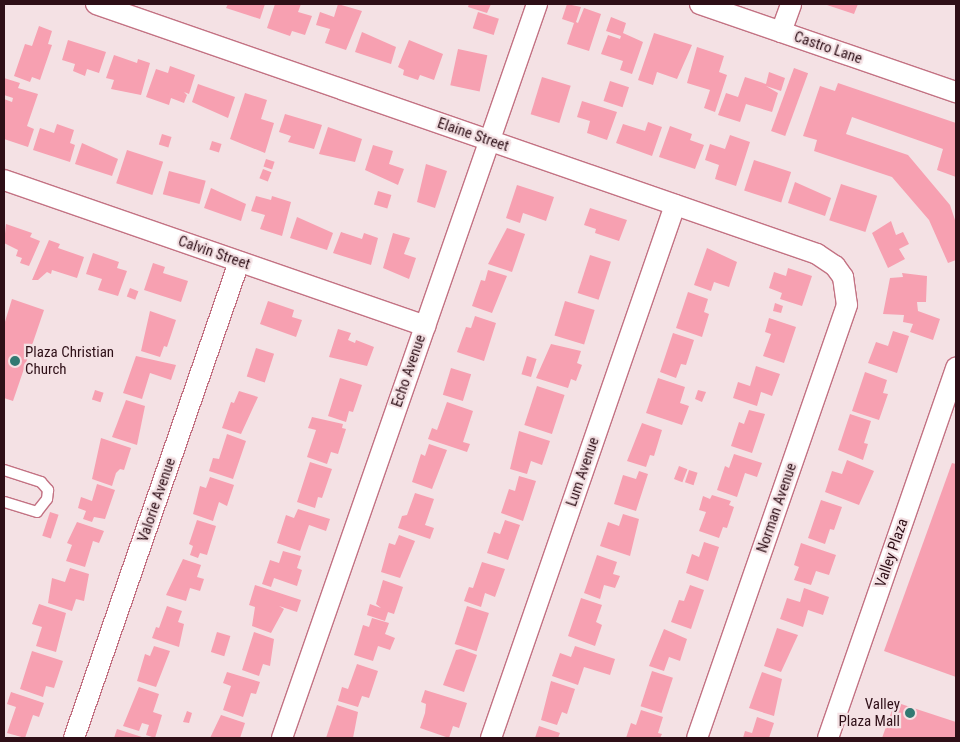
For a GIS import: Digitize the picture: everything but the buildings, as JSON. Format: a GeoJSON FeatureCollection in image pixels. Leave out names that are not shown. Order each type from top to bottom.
{"type":"FeatureCollection","features":[{"type":"Feature","properties":{"kind":"street","name":"Elaine Street"},"geometry":{"type":"LineString","coordinates":[[96,4],[817,254],[835,266],[843,277]]}},
{"type":"Feature","properties":{"kind":"street","name":"Echo Avenue"},"geometry":{"type":"LineString","coordinates":[[282,738],[537,4]]}},
{"type":"Feature","properties":{"kind":"street","name":"Castro Lane"},"geometry":{"type":"LineString","coordinates":[[700,4],[956,92]]}},
{"type":"Feature","properties":{"kind":"street"},"geometry":{"type":"LineString","coordinates":[[781,32],[791,4]]}},
{"type":"Feature","properties":{"kind":"street","name":"Calvin Street"},"geometry":{"type":"LineString","coordinates":[[4,180],[425,326]]}},
{"type":"Feature","properties":{"kind":"street","name":"Lum Avenue"},"geometry":{"type":"LineString","coordinates":[[490,738],[675,205]]}},
{"type":"Feature","properties":{"kind":"street","name":"Valorie Avenue"},"geometry":{"type":"LineString","coordinates":[[74,738],[239,262]]}},
{"type":"Feature","properties":{"kind":"street","name":"Norman Avenue"},"geometry":{"type":"LineString","coordinates":[[697,738],[847,305],[843,277]]}},
{"type":"Feature","properties":{"kind":"street","name":"Valley Plaza"},"geometry":{"type":"LineString","coordinates":[[828,738],[956,368]]}},
{"type":"Feature","properties":{"kind":"lane"},"geometry":{"type":"LineString","coordinates":[[4,470],[41,482],[48,490],[47,499],[37,512],[4,502]]}},
{"type":"Feature","properties":{"kind":"place","name":"Plaza Christian Church"},"geometry":{"type":"Point","coordinates":[15,361]}},
{"type":"Feature","properties":{"kind":"place","name":"Valley Plaza Mall"},"geometry":{"type":"Point","coordinates":[910,713]}}]}
